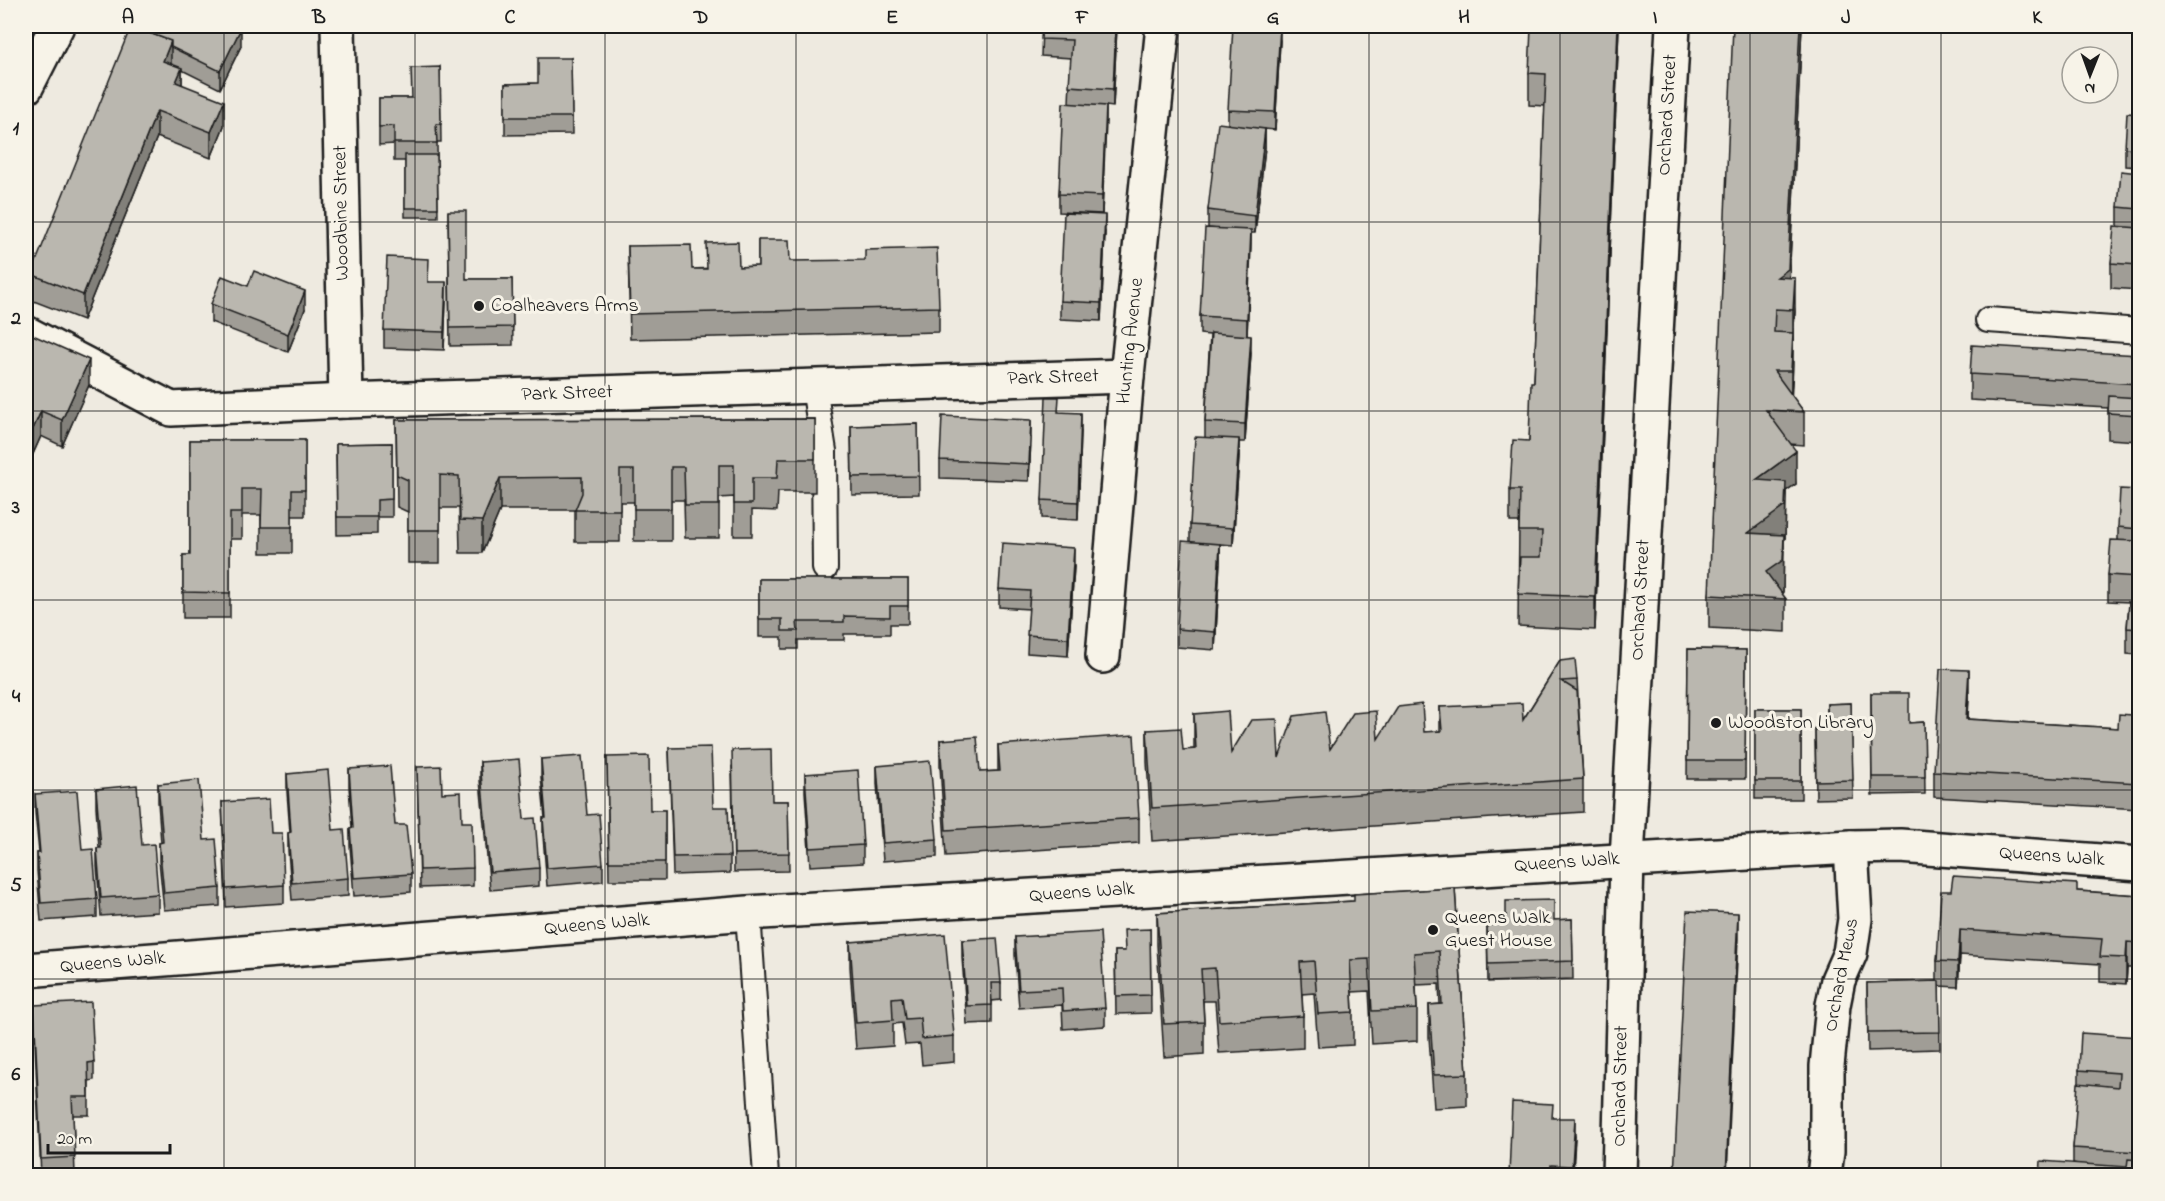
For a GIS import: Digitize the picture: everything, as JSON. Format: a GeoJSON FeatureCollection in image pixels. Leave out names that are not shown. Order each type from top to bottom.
{"type":"FeatureCollection","features":[{"type":"Feature","properties":{"kind":"street"},"geometry":{"type":"LineString","coordinates":[[26,87],[57,26]]}},
{"type":"Feature","properties":{"kind":"street","name":"Woodbine Street"},"geometry":{"type":"LineString","coordinates":[[338,26],[346,401]]}},
{"type":"Feature","properties":{"kind":"street","name":"Hunting Avenue"},"geometry":{"type":"LineString","coordinates":[[1103,656],[1127,376],[1163,26]]}},
{"type":"Feature","properties":{"kind":"street","name":"Orchard Street"},"geometry":{"type":"LineString","coordinates":[[1619,1176],[1627,859],[1673,26]]}},
{"type":"Feature","properties":{"kind":"street","name":"Park Street"},"geometry":{"type":"LineString","coordinates":[[26,333],[171,409],[346,401],[1127,376]]}},
{"type":"Feature","properties":{"kind":"street","name":"Queens Walk"},"geometry":{"type":"LineString","coordinates":[[26,970],[748,913],[1851,847],[1900,846],[2139,864]]}},
{"type":"Feature","properties":{"kind":"street","name":"Orchard Mews"},"geometry":{"type":"LineString","coordinates":[[1824,1176],[1827,1151],[1827,1066],[1833,1005],[1838,980],[1850,953],[1855,919],[1851,847]]}},
{"type":"Feature","properties":{"kind":"lane"},"geometry":{"type":"LineString","coordinates":[[1988,320],[2139,331]]}},
{"type":"Feature","properties":{"kind":"lane"},"geometry":{"type":"LineString","coordinates":[[814,387],[824,451],[825,568]]}},
{"type":"Feature","properties":{"kind":"lane"},"geometry":{"type":"LineString","coordinates":[[748,913],[766,1176]]}},
{"type":"Feature","properties":{"kind":"building"},"geometry":{"type":"Polygon","coordinates":[[[131,26],[171,41],[163,61],[182,68],[176,82],[224,101],[211,132],[157,111],[83,295],[31,274],[131,26]]]}},
{"type":"Feature","properties":{"kind":"building"},"geometry":{"type":"Polygon","coordinates":[[[147,26],[236,26],[241,28],[220,71],[171,47],[171,41],[144,31],[147,26]]]}},
{"type":"Feature","properties":{"kind":"building"},"geometry":{"type":"Polygon","coordinates":[[[1042,26],[1116,26],[1113,89],[1069,86],[1072,40],[1041,39],[1042,26]]]}},
{"type":"Feature","properties":{"kind":"building"},"geometry":{"type":"Polygon","coordinates":[[[1233,26],[1280,26],[1275,112],[1228,110],[1233,26]]]}},
{"type":"Feature","properties":{"kind":"building"},"geometry":{"type":"Polygon","coordinates":[[[1540,26],[1618,26],[1595,597],[1518,594],[1520,557],[1541,557],[1542,531],[1519,531],[1520,490],[1510,490],[1513,440],[1529,441],[1531,382],[1534,382],[1546,74],[1529,73],[1531,28],[1540,29],[1540,26]]]}},
{"type":"Feature","properties":{"kind":"building"},"geometry":{"type":"Polygon","coordinates":[[[1733,26],[1800,26],[1788,269],[1777,277],[1795,278],[1793,310],[1775,309],[1774,332],[1793,333],[1791,371],[1774,371],[1804,412],[1766,410],[1796,451],[1756,480],[1786,482],[1785,506],[1748,533],[1784,535],[1783,560],[1766,572],[1786,599],[1709,595],[1733,26]]]}},
{"type":"Feature","properties":{"kind":"building"},"geometry":{"type":"Polygon","coordinates":[[[538,58],[571,58],[572,117],[505,117],[505,84],[538,83],[538,58]]]}},
{"type":"Feature","properties":{"kind":"building"},"geometry":{"type":"Polygon","coordinates":[[[440,67],[441,124],[436,124],[437,143],[394,143],[394,126],[379,127],[379,98],[412,98],[411,68],[440,67]]]}},
{"type":"Feature","properties":{"kind":"building"},"geometry":{"type":"Polygon","coordinates":[[[1063,103],[1106,106],[1102,196],[1059,194],[1063,103]]]}},
{"type":"Feature","properties":{"kind":"building"},"geometry":{"type":"Polygon","coordinates":[[[2127,113],[2139,114],[2139,149],[2125,148],[2127,113]]]}},
{"type":"Feature","properties":{"kind":"building"},"geometry":{"type":"Polygon","coordinates":[[[1218,123],[1265,129],[1255,216],[1208,210],[1218,123]]]}},
{"type":"Feature","properties":{"kind":"building"},"geometry":{"type":"Polygon","coordinates":[[[405,155],[437,155],[438,208],[405,208],[405,155]]]}},
{"type":"Feature","properties":{"kind":"building"},"geometry":{"type":"Polygon","coordinates":[[[2121,171],[2139,173],[2139,209],[2118,207],[2121,171]]]}},
{"type":"Feature","properties":{"kind":"building"},"geometry":{"type":"Polygon","coordinates":[[[448,211],[466,211],[466,279],[512,279],[513,327],[450,328],[448,211]]]}},
{"type":"Feature","properties":{"kind":"building"},"geometry":{"type":"Polygon","coordinates":[[[1064,213],[1105,215],[1101,303],[1060,301],[1064,213]]]}},
{"type":"Feature","properties":{"kind":"building"},"geometry":{"type":"Polygon","coordinates":[[[2114,226],[2139,228],[2139,265],[2111,263],[2114,226]]]}},
{"type":"Feature","properties":{"kind":"building"},"geometry":{"type":"Polygon","coordinates":[[[1205,228],[1251,230],[1247,319],[1200,316],[1205,228]]]}},
{"type":"Feature","properties":{"kind":"building"},"geometry":{"type":"Polygon","coordinates":[[[758,240],[789,240],[790,261],[865,260],[865,250],[937,248],[939,307],[630,314],[628,246],[691,245],[692,269],[707,269],[706,243],[738,242],[739,267],[758,266],[758,240]]]}},
{"type":"Feature","properties":{"kind":"building"},"geometry":{"type":"Polygon","coordinates":[[[387,257],[429,259],[428,282],[446,282],[444,332],[384,330],[387,257]]]}},
{"type":"Feature","properties":{"kind":"building"},"geometry":{"type":"Polygon","coordinates":[[[254,271],[305,291],[288,334],[211,304],[222,276],[248,286],[254,271]]]}},
{"type":"Feature","properties":{"kind":"building"},"geometry":{"type":"Polygon","coordinates":[[[26,332],[89,360],[62,420],[41,411],[33,429],[26,425],[26,332]]]}},
{"type":"Feature","properties":{"kind":"building"},"geometry":{"type":"Polygon","coordinates":[[[1211,333],[1251,336],[1245,424],[1205,422],[1211,333]]]}},
{"type":"Feature","properties":{"kind":"building"},"geometry":{"type":"Polygon","coordinates":[[[1972,345],[2139,355],[2139,384],[1970,374],[1972,345]]]}},
{"type":"Feature","properties":{"kind":"building"},"geometry":{"type":"Polygon","coordinates":[[[2109,396],[2139,398],[2139,415],[2108,413],[2109,396]]]}},
{"type":"Feature","properties":{"kind":"building"},"geometry":{"type":"Polygon","coordinates":[[[1046,397],[1059,397],[1058,412],[1081,413],[1078,502],[1042,500],[1046,397]]]}},
{"type":"Feature","properties":{"kind":"building"},"geometry":{"type":"Polygon","coordinates":[[[942,416],[1031,420],[1029,464],[940,460],[942,416]]]}},
{"type":"Feature","properties":{"kind":"building"},"geometry":{"type":"Polygon","coordinates":[[[815,419],[815,459],[778,459],[777,478],[752,478],[752,504],[734,504],[734,465],[719,465],[719,505],[685,505],[684,467],[671,467],[671,509],[634,509],[634,470],[620,470],[620,510],[575,510],[582,493],[582,477],[500,478],[482,521],[460,520],[459,476],[440,475],[440,530],[408,530],[408,480],[397,475],[396,420],[815,419]]]}},
{"type":"Feature","properties":{"kind":"building"},"geometry":{"type":"Polygon","coordinates":[[[918,424],[919,476],[852,477],[851,426],[918,424]]]}},
{"type":"Feature","properties":{"kind":"building"},"geometry":{"type":"Polygon","coordinates":[[[1195,437],[1239,439],[1233,528],[1190,525],[1195,437]]]}},
{"type":"Feature","properties":{"kind":"building"},"geometry":{"type":"Polygon","coordinates":[[[190,440],[305,440],[305,490],[292,490],[292,527],[261,527],[262,489],[242,489],[242,513],[230,513],[230,593],[183,592],[183,555],[190,555],[190,440]]]}},
{"type":"Feature","properties":{"kind":"building"},"geometry":{"type":"Polygon","coordinates":[[[392,443],[392,499],[377,500],[377,517],[337,517],[336,444],[392,443]]]}},
{"type":"Feature","properties":{"kind":"building"},"geometry":{"type":"Polygon","coordinates":[[[2120,489],[2139,490],[2139,529],[2118,527],[2120,489]]]}},
{"type":"Feature","properties":{"kind":"building"},"geometry":{"type":"Polygon","coordinates":[[[2111,540],[2139,541],[2139,577],[2108,575],[2111,540]]]}},
{"type":"Feature","properties":{"kind":"building"},"geometry":{"type":"Polygon","coordinates":[[[1182,541],[1220,544],[1215,632],[1177,629],[1182,541]]]}},
{"type":"Feature","properties":{"kind":"building"},"geometry":{"type":"Polygon","coordinates":[[[1002,543],[1074,548],[1068,638],[1027,635],[1030,591],[999,589],[1002,543]]]}},
{"type":"Feature","properties":{"kind":"building"},"geometry":{"type":"Polygon","coordinates":[[[759,579],[908,579],[908,606],[890,606],[890,617],[844,616],[844,622],[797,622],[798,631],[782,631],[782,619],[759,619],[759,579]]]}},
{"type":"Feature","properties":{"kind":"building"},"geometry":{"type":"Polygon","coordinates":[[[2130,595],[2139,596],[2139,629],[2127,628],[2130,595]]]}},
{"type":"Feature","properties":{"kind":"building","name":"Woodston Library"},"geometry":{"type":"Polygon","coordinates":[[[1688,649],[1746,650],[1745,761],[1687,761],[1688,649]]]}},
{"type":"Feature","properties":{"kind":"building"},"geometry":{"type":"Polygon","coordinates":[[[1575,659],[1577,680],[1561,681],[1577,691],[1583,779],[1152,808],[1147,730],[1181,728],[1183,750],[1196,749],[1194,714],[1228,711],[1231,753],[1251,720],[1277,719],[1279,758],[1294,716],[1325,712],[1330,749],[1353,713],[1376,711],[1378,739],[1398,707],[1422,704],[1424,732],[1442,731],[1440,707],[1522,703],[1523,720],[1560,661],[1575,659]]]}},
{"type":"Feature","properties":{"kind":"building"},"geometry":{"type":"Polygon","coordinates":[[[1940,669],[1969,670],[1966,719],[2118,728],[2119,714],[2132,715],[2134,691],[2139,691],[2139,783],[1934,771],[1940,669]]]}},
{"type":"Feature","properties":{"kind":"building"},"geometry":{"type":"Polygon","coordinates":[[[1871,693],[1909,693],[1909,723],[1924,722],[1925,777],[1872,777],[1871,693]]]}},
{"type":"Feature","properties":{"kind":"building"},"geometry":{"type":"Polygon","coordinates":[[[1851,703],[1853,780],[1816,781],[1815,728],[1828,728],[1827,704],[1851,703]]]}},
{"type":"Feature","properties":{"kind":"building"},"geometry":{"type":"Polygon","coordinates":[[[1755,709],[1801,709],[1801,781],[1755,781],[1755,709]]]}},
{"type":"Feature","properties":{"kind":"building"},"geometry":{"type":"Polygon","coordinates":[[[1134,735],[1139,818],[946,830],[940,740],[977,737],[980,772],[1000,771],[998,745],[1134,735]]]}},
{"type":"Feature","properties":{"kind":"building"},"geometry":{"type":"Polygon","coordinates":[[[711,747],[713,807],[728,807],[730,856],[673,857],[669,748],[711,747]]]}},
{"type":"Feature","properties":{"kind":"building"},"geometry":{"type":"Polygon","coordinates":[[[771,749],[772,801],[788,801],[789,853],[734,854],[732,750],[771,749]]]}},
{"type":"Feature","properties":{"kind":"building"},"geometry":{"type":"Polygon","coordinates":[[[582,756],[587,815],[599,814],[603,864],[547,868],[541,759],[582,756]]]}},
{"type":"Feature","properties":{"kind":"building"},"geometry":{"type":"Polygon","coordinates":[[[649,756],[650,810],[665,810],[665,862],[609,862],[607,757],[649,756]]]}},
{"type":"Feature","properties":{"kind":"building"},"geometry":{"type":"Polygon","coordinates":[[[519,759],[524,819],[535,818],[539,868],[490,872],[480,762],[519,759]]]}},
{"type":"Feature","properties":{"kind":"building"},"geometry":{"type":"Polygon","coordinates":[[[930,761],[937,839],[883,843],[877,766],[930,761]]]}},
{"type":"Feature","properties":{"kind":"building"},"geometry":{"type":"Polygon","coordinates":[[[390,766],[395,825],[406,825],[411,874],[354,878],[349,769],[390,766]]]}},
{"type":"Feature","properties":{"kind":"building"},"geometry":{"type":"Polygon","coordinates":[[[441,766],[442,793],[461,792],[462,822],[472,822],[473,868],[420,870],[417,767],[441,766]]]}},
{"type":"Feature","properties":{"kind":"building"},"geometry":{"type":"Polygon","coordinates":[[[328,770],[333,830],[344,829],[348,878],[292,883],[287,774],[328,770]]]}},
{"type":"Feature","properties":{"kind":"building"},"geometry":{"type":"Polygon","coordinates":[[[858,770],[863,845],[810,848],[805,774],[858,770]]]}},
{"type":"Feature","properties":{"kind":"building"},"geometry":{"type":"Polygon","coordinates":[[[199,780],[204,840],[216,839],[220,888],[164,893],[159,843],[163,842],[158,784],[199,780]]]}},
{"type":"Feature","properties":{"kind":"building"},"geometry":{"type":"Polygon","coordinates":[[[137,785],[142,845],[154,844],[158,894],[101,898],[97,848],[101,848],[96,789],[137,785]]]}},
{"type":"Feature","properties":{"kind":"building"},"geometry":{"type":"Polygon","coordinates":[[[77,791],[82,850],[93,849],[97,899],[41,903],[35,794],[77,791]]]}},
{"type":"Feature","properties":{"kind":"building"},"geometry":{"type":"Polygon","coordinates":[[[269,799],[271,833],[282,833],[284,885],[226,889],[222,802],[269,799]]]}},
{"type":"Feature","properties":{"kind":"building"},"geometry":{"type":"Polygon","coordinates":[[[26,854],[29,854],[33,903],[26,904],[26,854]]]}},
{"type":"Feature","properties":{"kind":"building"},"geometry":{"type":"Polygon","coordinates":[[[1953,876],[2077,884],[2077,891],[2139,895],[2139,943],[2127,942],[2126,958],[2100,957],[2102,939],[1960,930],[1958,962],[1937,961],[1941,891],[1951,891],[1953,876]]]}},
{"type":"Feature","properties":{"kind":"building"},"geometry":{"type":"Polygon","coordinates":[[[1455,888],[1467,1074],[1434,1075],[1429,1005],[1442,1004],[1439,951],[1414,953],[1417,1009],[1372,1011],[1369,959],[1350,960],[1353,1012],[1318,1014],[1314,961],[1300,962],[1303,1016],[1219,1021],[1215,968],[1201,969],[1204,1022],[1164,1024],[1157,913],[1354,901],[1354,894],[1455,888]]]}},
{"type":"Feature","properties":{"kind":"building"},"geometry":{"type":"Polygon","coordinates":[[[1554,900],[1554,920],[1572,919],[1573,961],[1488,964],[1487,925],[1506,925],[1506,901],[1554,900]]]}},
{"type":"Feature","properties":{"kind":"building"},"geometry":{"type":"Polygon","coordinates":[[[1687,911],[1738,913],[1726,1176],[1674,1176],[1687,911]]]}},
{"type":"Feature","properties":{"kind":"building"},"geometry":{"type":"Polygon","coordinates":[[[1150,929],[1151,995],[1116,996],[1115,951],[1125,951],[1124,930],[1150,929]]]}},
{"type":"Feature","properties":{"kind":"building"},"geometry":{"type":"Polygon","coordinates":[[[1100,932],[1105,1008],[1063,1011],[1062,988],[1019,990],[1015,937],[1100,932]]]}},
{"type":"Feature","properties":{"kind":"building"},"geometry":{"type":"Polygon","coordinates":[[[945,934],[954,1036],[922,1039],[920,1018],[905,1019],[902,997],[892,998],[893,1020],[856,1023],[850,942],[945,934]]]}},
{"type":"Feature","properties":{"kind":"building"},"geometry":{"type":"Polygon","coordinates":[[[997,938],[1001,983],[991,983],[992,1005],[967,1006],[962,940],[997,938]]]}},
{"type":"Feature","properties":{"kind":"building"},"geometry":{"type":"Polygon","coordinates":[[[1939,981],[1940,1032],[1868,1033],[1867,983],[1939,981]]]}},
{"type":"Feature","properties":{"kind":"building"},"geometry":{"type":"Polygon","coordinates":[[[91,1002],[94,1062],[88,1063],[89,1097],[72,1097],[75,1157],[41,1159],[34,1005],[91,1002]]]}},
{"type":"Feature","properties":{"kind":"building"},"geometry":{"type":"Polygon","coordinates":[[[2081,1033],[2139,1037],[2139,1152],[2073,1148],[2078,1083],[2118,1087],[2119,1073],[2079,1070],[2081,1033]]]}},
{"type":"Feature","properties":{"kind":"building"},"geometry":{"type":"Polygon","coordinates":[[[1512,1102],[1553,1104],[1552,1118],[1575,1118],[1572,1166],[1551,1165],[1550,1176],[1509,1176],[1512,1102]]]}},
{"type":"Feature","properties":{"kind":"building"},"geometry":{"type":"Polygon","coordinates":[[[2128,1159],[2139,1160],[2139,1176],[2040,1176],[2041,1161],[2127,1167],[2128,1159]]]}},
{"type":"Feature","properties":{"kind":"place","name":"Coalheavers Arms"},"geometry":{"type":"Point","coordinates":[479,306]}},
{"type":"Feature","properties":{"kind":"place","name":"Woodston Library"},"geometry":{"type":"Point","coordinates":[1716,723]}},
{"type":"Feature","properties":{"kind":"place","name":"Queens Walk Guest House"},"geometry":{"type":"Point","coordinates":[1433,930]}}]}
